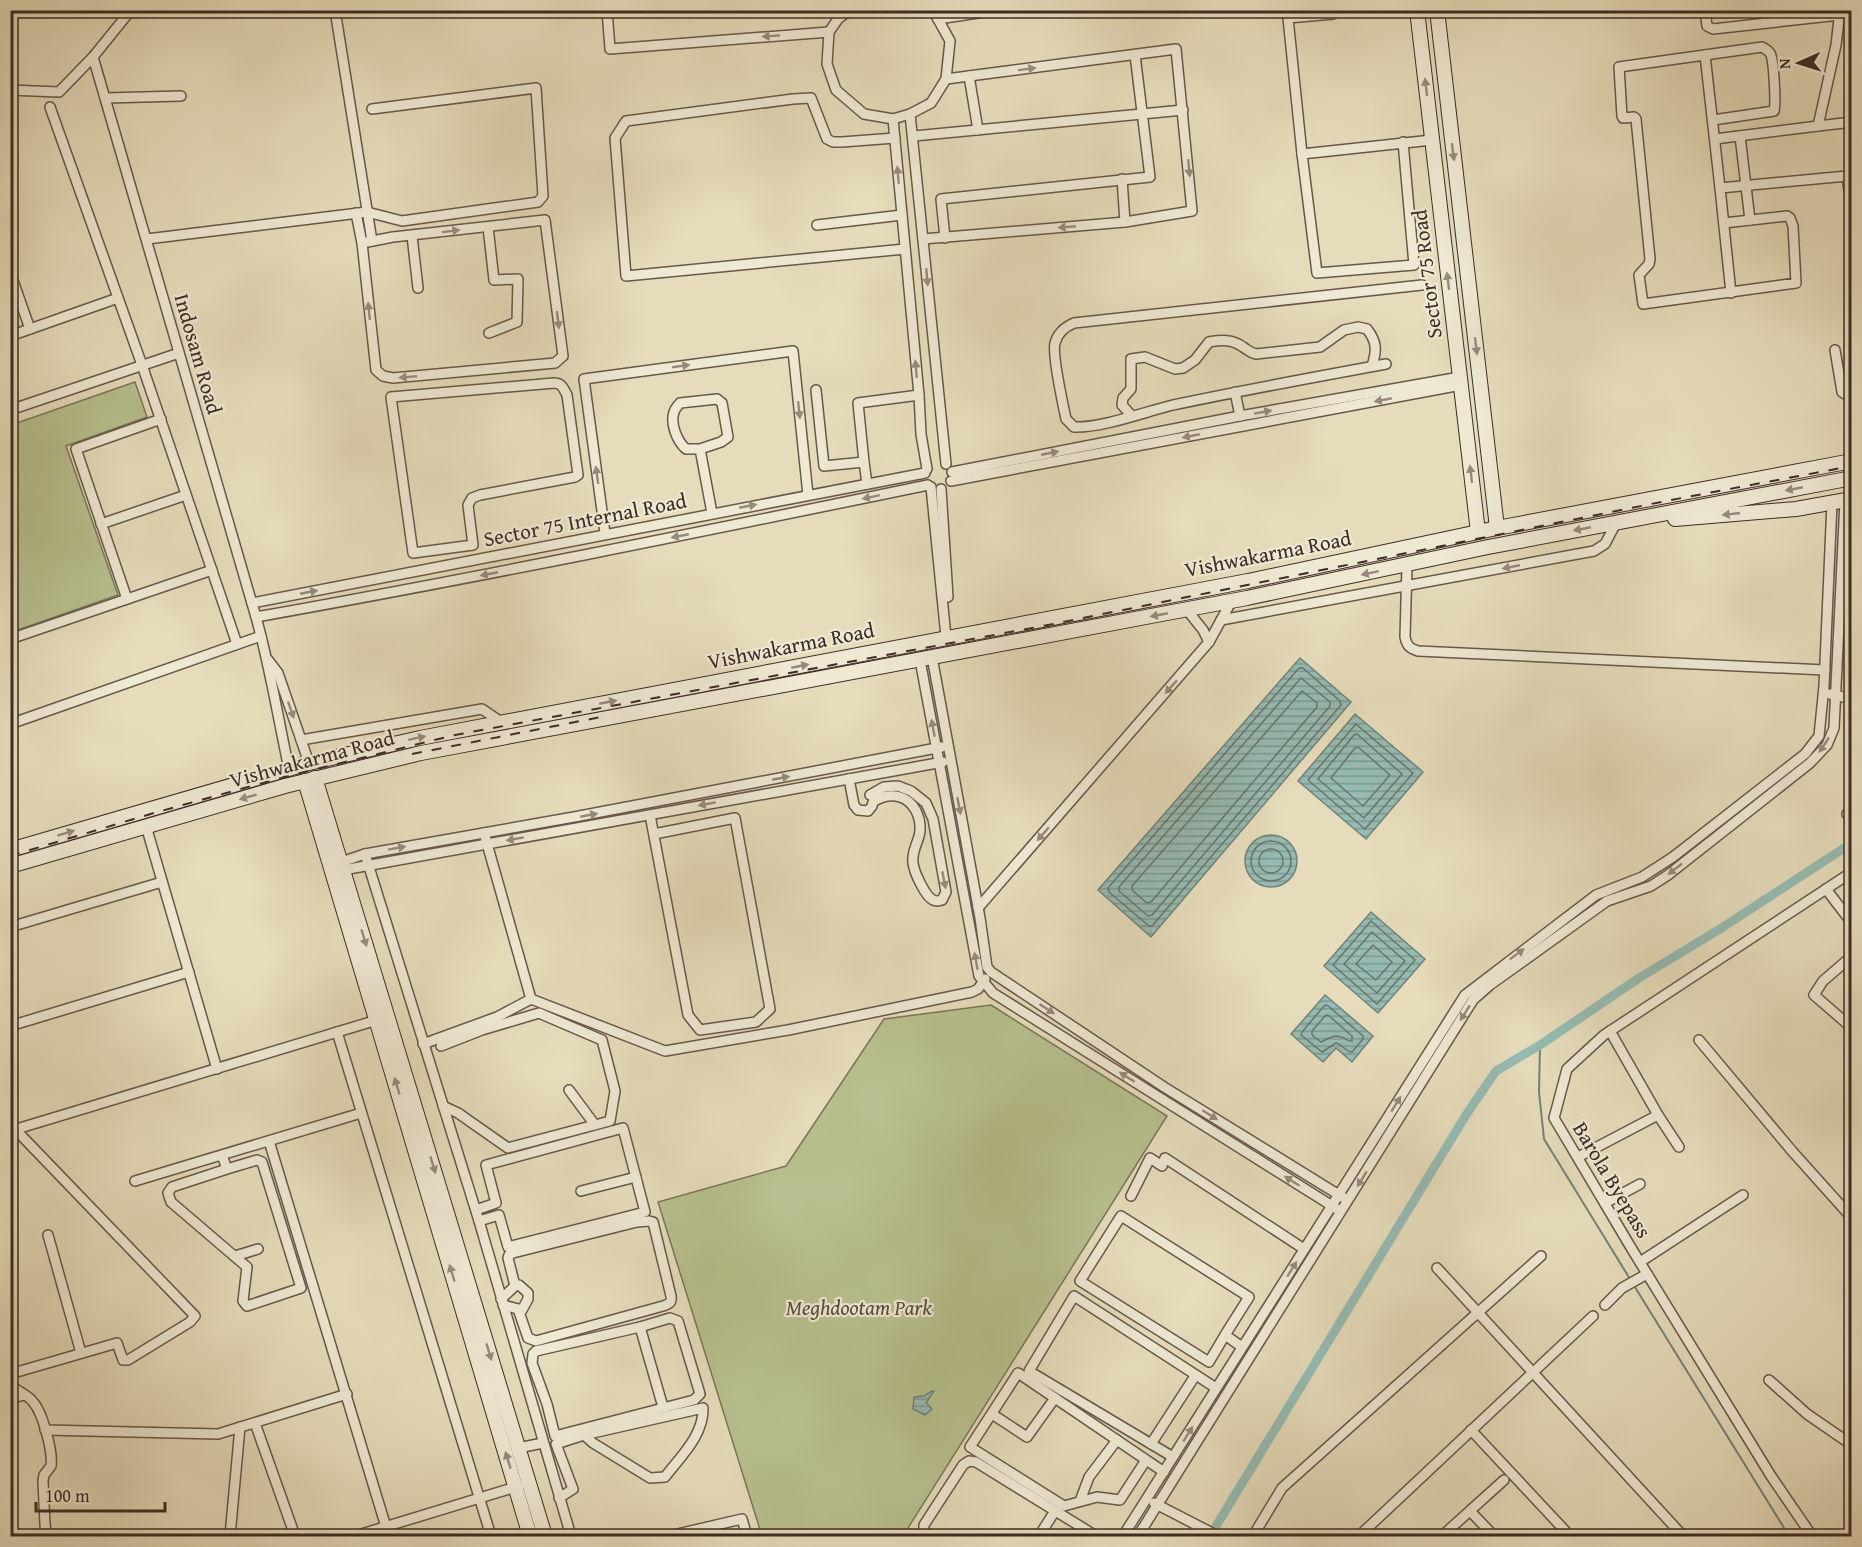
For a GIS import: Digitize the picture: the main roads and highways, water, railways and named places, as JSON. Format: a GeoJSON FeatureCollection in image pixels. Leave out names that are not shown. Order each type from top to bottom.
{"type":"FeatureCollection","features":[{"type":"Feature","properties":{"kind":"main road","name":"Sector 75 Road"},"geometry":{"type":"LineString","coordinates":[[1417,10],[1478,532]]}},
{"type":"Feature","properties":{"kind":"main road","name":"Sector 75 Road"},"geometry":{"type":"LineString","coordinates":[[1437,10],[1497,528]]}},
{"type":"Feature","properties":{"kind":"main road"},"geometry":{"type":"LineString","coordinates":[[1850,461],[1851,478]]}},
{"type":"Feature","properties":{"kind":"main road","name":"Vishwakarma Road"},"geometry":{"type":"LineString","coordinates":[[10,850],[309,763],[420,738],[1248,581],[1497,528],[1850,461]]}},
{"type":"Feature","properties":{"kind":"main road","name":"Vishwakarma Road"},"geometry":{"type":"LineString","coordinates":[[10,866],[310,780],[421,753],[1231,602],[1488,548],[1851,478]]}},
{"type":"Feature","properties":{"kind":"main road"},"geometry":{"type":"LineString","coordinates":[[1474,497],[1493,495]]}},
{"type":"Feature","properties":{"kind":"main road"},"geometry":{"type":"LineString","coordinates":[[1643,518],[1682,519],[1796,509],[1843,501]]}},
{"type":"Feature","properties":{"kind":"main road","name":"Vishwakarma Road"},"geometry":{"type":"LineString","coordinates":[[692,686],[690,692],[696,701]]}},
{"type":"Feature","properties":{"kind":"main road"},"geometry":{"type":"LineString","coordinates":[[659,692],[665,697],[665,707]]}},
{"type":"Feature","properties":{"kind":"main road"},"geometry":{"type":"LineString","coordinates":[[310,780],[342,866],[518,1448],[530,1536]]}},
{"type":"Feature","properties":{"kind":"main road"},"geometry":{"type":"LineString","coordinates":[[310,780],[377,1020],[522,1485],[544,1536]]}},
{"type":"Feature","properties":{"kind":"water"},"geometry":{"type":"Polygon","coordinates":[[[1300,658],[1351,702],[1151,937],[1098,890],[1300,658]]]}},
{"type":"Feature","properties":{"kind":"water"},"geometry":{"type":"Polygon","coordinates":[[[1355,714],[1423,772],[1366,839],[1298,781],[1355,714]]]}},
{"type":"Feature","properties":{"kind":"water"},"geometry":{"type":"Polygon","coordinates":[[[1266,835],[1276,835],[1285,839],[1293,847],[1297,861],[1293,875],[1285,883],[1276,887],[1266,887],[1257,883],[1249,875],[1245,866],[1245,856],[1249,847],[1257,839],[1266,835]]]}},
{"type":"Feature","properties":{"kind":"water"},"geometry":{"type":"Polygon","coordinates":[[[1371,912],[1425,959],[1378,1013],[1324,966],[1371,912]]]}},
{"type":"Feature","properties":{"kind":"water"},"geometry":{"type":"Polygon","coordinates":[[[1325,995],[1373,1036],[1352,1062],[1336,1048],[1323,1062],[1291,1034],[1325,995]]]}},
{"type":"Feature","properties":{"kind":"water"},"geometry":{"type":"Polygon","coordinates":[[[934,1391],[926,1403],[932,1409],[925,1415],[913,1409],[914,1397],[924,1396],[934,1391]]]}},
{"type":"Feature","properties":{"kind":"waterway"},"geometry":{"type":"LineString","coordinates":[[1210,1536],[1466,1115],[1496,1071],[1540,1045],[1639,978],[1720,929],[1852,843]]}},
{"type":"Feature","properties":{"kind":"waterway"},"geometry":{"type":"LineString","coordinates":[[1540,1045],[1539,1092],[1544,1139],[1630,1279]]}},
{"type":"Feature","properties":{"kind":"waterway"},"geometry":{"type":"LineString","coordinates":[[1633,1284],[1789,1536]]}},
{"type":"Feature","properties":{"kind":"railway"},"geometry":{"type":"LineString","coordinates":[[10,856],[284,777],[455,735],[1048,625],[1852,466]]}},
{"type":"Feature","properties":{"kind":"railway"},"geometry":{"type":"LineString","coordinates":[[412,754],[606,716]]}},
{"type":"Feature","properties":{"kind":"park label","name":"Meghdootam Park"},"geometry":{"type":"Point","coordinates":[859,1308]}}]}
